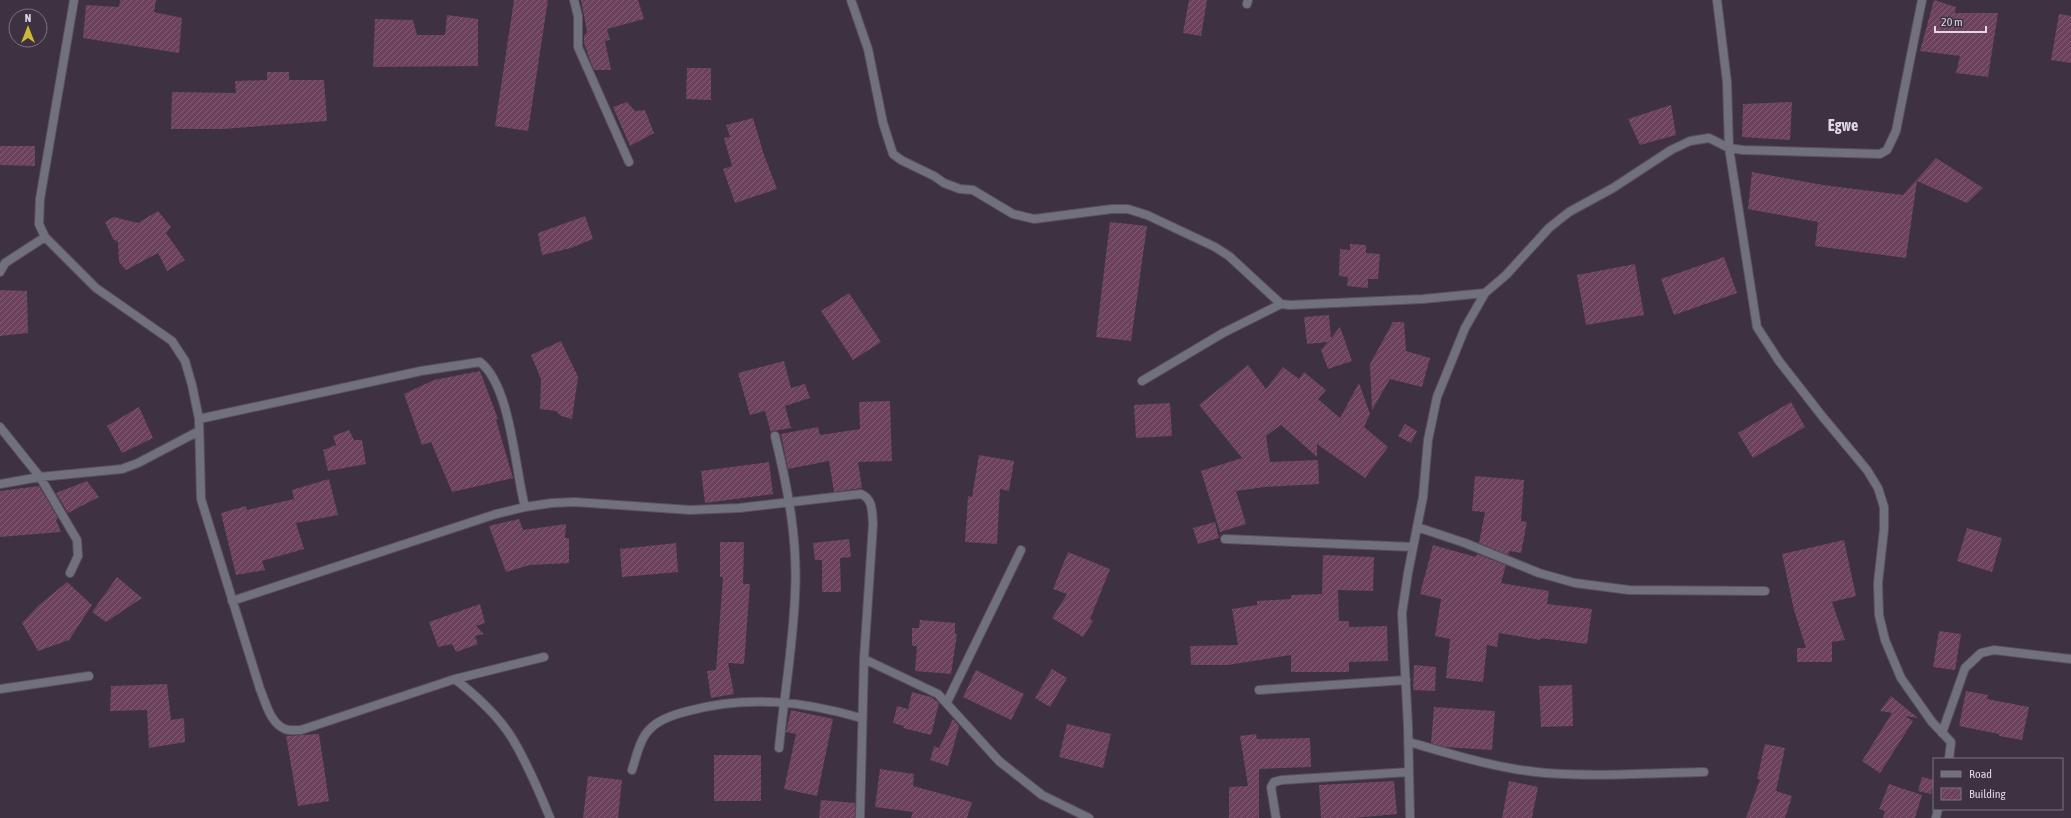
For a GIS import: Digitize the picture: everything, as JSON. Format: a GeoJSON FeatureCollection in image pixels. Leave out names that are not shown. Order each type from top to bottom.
{"type":"FeatureCollection","features":[{"type":"Feature","properties":{"kind":"street"},"geometry":{"type":"LineString","coordinates":[[74,0],[40,199],[39,224],[45,238],[96,288],[172,341],[185,361],[192,385],[199,420],[200,499],[269,712],[278,724],[286,730],[301,730],[454,679],[544,657]]}},
{"type":"Feature","properties":{"kind":"street"},"geometry":{"type":"LineString","coordinates":[[574,0],[578,16],[578,47],[629,162]]}},
{"type":"Feature","properties":{"kind":"street"},"geometry":{"type":"LineString","coordinates":[[851,0],[868,49],[883,123],[893,154],[901,160],[934,176],[944,183],[960,189],[973,190],[1013,214],[1022,217],[1034,219],[1112,209],[1128,209],[1147,215],[1215,247],[1229,256],[1280,304]]}},
{"type":"Feature","properties":{"kind":"street"},"geometry":{"type":"LineString","coordinates":[[1717,0],[1726,82],[1729,148],[1757,327],[1779,361],[1867,470],[1878,488],[1884,508],[1884,528],[1878,583],[1879,614],[1885,640],[1901,678],[1932,722],[1951,742],[1949,758]]}},
{"type":"Feature","properties":{"kind":"street"},"geometry":{"type":"LineString","coordinates":[[1410,818],[1409,742],[1402,613],[1423,497],[1428,440],[1437,397],[1465,328],[1485,293],[1506,275],[1549,228],[1569,212],[1613,188],[1671,150],[1690,141],[1709,138],[1729,148],[1870,154],[1880,154],[1887,150],[1896,131],[1922,0]]}},
{"type":"Feature","properties":{"kind":"street"},"geometry":{"type":"LineString","coordinates":[[0,272],[5,263],[45,238]]}},
{"type":"Feature","properties":{"kind":"street"},"geometry":{"type":"LineString","coordinates":[[1142,381],[1223,333],[1280,304],[1310,304],[1423,298],[1485,293]]}},
{"type":"Feature","properties":{"kind":"street"},"geometry":{"type":"LineString","coordinates":[[199,420],[421,371],[480,362],[487,367],[495,383],[510,424],[525,507]]}},
{"type":"Feature","properties":{"kind":"street"},"geometry":{"type":"LineString","coordinates":[[0,427],[40,477],[77,540],[78,556],[70,573]]}},
{"type":"Feature","properties":{"kind":"street"},"geometry":{"type":"LineString","coordinates":[[0,484],[40,477],[122,469],[138,463],[199,431]]}},
{"type":"Feature","properties":{"kind":"street"},"geometry":{"type":"LineString","coordinates":[[775,436],[790,503],[796,593],[793,632],[779,748]]}},
{"type":"Feature","properties":{"kind":"street"},"geometry":{"type":"LineString","coordinates":[[232,601],[496,514],[525,507],[552,503],[575,502],[690,510],[790,503],[861,494],[868,497],[871,503],[873,524],[861,718],[860,818]]}},
{"type":"Feature","properties":{"kind":"street"},"geometry":{"type":"LineString","coordinates":[[1417,527],[1465,543],[1539,573],[1575,583],[1629,590],[1765,591]]}},
{"type":"Feature","properties":{"kind":"street"},"geometry":{"type":"LineString","coordinates":[[1225,539],[1413,547]]}},
{"type":"Feature","properties":{"kind":"street"},"geometry":{"type":"LineString","coordinates":[[947,702],[1021,550]]}},
{"type":"Feature","properties":{"kind":"street"},"geometry":{"type":"LineString","coordinates":[[1942,733],[1965,668],[1980,653],[1994,650],[2071,659]]}},
{"type":"Feature","properties":{"kind":"street"},"geometry":{"type":"LineString","coordinates":[[864,659],[938,694],[947,702],[999,761],[1042,795],[1089,818]]}},
{"type":"Feature","properties":{"kind":"street"},"geometry":{"type":"LineString","coordinates":[[0,689],[89,676]]}},
{"type":"Feature","properties":{"kind":"street"},"geometry":{"type":"LineString","coordinates":[[454,679],[487,708],[511,737],[534,780],[550,818]]}},
{"type":"Feature","properties":{"kind":"street"},"geometry":{"type":"LineString","coordinates":[[1259,690],[1406,680]]}},
{"type":"Feature","properties":{"kind":"street"},"geometry":{"type":"LineString","coordinates":[[632,770],[649,729],[663,720],[715,703],[755,700],[821,708],[861,718]]}},
{"type":"Feature","properties":{"kind":"street"},"geometry":{"type":"LineString","coordinates":[[1409,742],[1501,766],[1546,773],[1600,775],[1704,772]]}},
{"type":"Feature","properties":{"kind":"street"},"geometry":{"type":"LineString","coordinates":[[1276,818],[1271,787],[1274,782],[1282,780],[1409,772]]}},
{"type":"Feature","properties":{"kind":"building"},"geometry":{"type":"Polygon","coordinates":[[[120,0],[156,0],[154,12],[182,18],[179,53],[83,38],[86,5],[119,7],[120,0]]]}},
{"type":"Feature","properties":{"kind":"building"},"geometry":{"type":"Polygon","coordinates":[[[514,0],[548,0],[528,131],[495,126],[514,0]]]}},
{"type":"Feature","properties":{"kind":"building"},"geometry":{"type":"Polygon","coordinates":[[[581,0],[638,0],[644,19],[607,29],[610,40],[605,41],[611,70],[594,70],[584,43],[584,36],[587,32],[581,0]]]}},
{"type":"Feature","properties":{"kind":"building"},"geometry":{"type":"Polygon","coordinates":[[[1189,0],[1207,0],[1201,36],[1183,33],[1189,0]]]}},
{"type":"Feature","properties":{"kind":"building"},"geometry":{"type":"Polygon","coordinates":[[[1934,0],[1956,7],[1955,13],[1998,13],[1988,77],[1956,73],[1960,56],[1920,51],[1934,0]]]}},
{"type":"Feature","properties":{"kind":"building"},"geometry":{"type":"Polygon","coordinates":[[[2059,14],[2071,16],[2071,63],[2051,60],[2059,14]]]}},
{"type":"Feature","properties":{"kind":"building"},"geometry":{"type":"Polygon","coordinates":[[[447,15],[478,19],[478,66],[373,67],[375,19],[413,20],[417,35],[445,35],[447,15]]]}},
{"type":"Feature","properties":{"kind":"building"},"geometry":{"type":"Polygon","coordinates":[[[687,68],[711,68],[711,100],[686,99],[687,68]]]}},
{"type":"Feature","properties":{"kind":"building"},"geometry":{"type":"Polygon","coordinates":[[[267,72],[289,72],[289,80],[324,80],[327,121],[223,129],[171,129],[172,92],[236,93],[235,81],[267,80],[267,72]]]}},
{"type":"Feature","properties":{"kind":"building"},"geometry":{"type":"Polygon","coordinates":[[[627,102],[635,111],[645,110],[654,133],[630,146],[613,107],[627,102]]]}},
{"type":"Feature","properties":{"kind":"building"},"geometry":{"type":"Polygon","coordinates":[[[1792,102],[1790,140],[1742,137],[1743,104],[1792,102]]]}},
{"type":"Feature","properties":{"kind":"building"},"geometry":{"type":"Polygon","coordinates":[[[1671,105],[1676,135],[1640,145],[1628,119],[1671,105]]]}},
{"type":"Feature","properties":{"kind":"building"},"geometry":{"type":"Polygon","coordinates":[[[753,118],[764,155],[777,189],[735,203],[723,169],[732,166],[724,138],[730,137],[726,125],[753,118]]]}},
{"type":"Feature","properties":{"kind":"building"},"geometry":{"type":"Polygon","coordinates":[[[0,146],[35,146],[35,166],[0,165],[0,146]]]}},
{"type":"Feature","properties":{"kind":"building"},"geometry":{"type":"Polygon","coordinates":[[[1936,158],[1983,188],[1967,203],[1917,181],[1906,258],[1815,246],[1818,222],[1748,209],[1752,172],[1823,185],[1903,195],[1936,158]]]}},
{"type":"Feature","properties":{"kind":"building"},"geometry":{"type":"Polygon","coordinates":[[[158,211],[171,227],[166,233],[185,260],[167,271],[158,253],[126,270],[119,262],[118,242],[113,239],[105,222],[114,217],[138,223],[158,211]]]}},
{"type":"Feature","properties":{"kind":"building"},"geometry":{"type":"Polygon","coordinates":[[[585,216],[593,239],[571,248],[542,255],[538,233],[585,216]]]}},
{"type":"Feature","properties":{"kind":"building"},"geometry":{"type":"Polygon","coordinates":[[[1110,222],[1147,226],[1131,341],[1096,337],[1110,222]]]}},
{"type":"Feature","properties":{"kind":"building"},"geometry":{"type":"Polygon","coordinates":[[[1350,244],[1366,245],[1366,253],[1380,254],[1378,279],[1368,279],[1368,288],[1347,286],[1348,277],[1339,276],[1340,249],[1350,250],[1350,244]]]}},
{"type":"Feature","properties":{"kind":"building"},"geometry":{"type":"Polygon","coordinates":[[[1724,257],[1737,293],[1674,315],[1661,279],[1724,257]]]}},
{"type":"Feature","properties":{"kind":"building"},"geometry":{"type":"Polygon","coordinates":[[[1635,264],[1644,315],[1586,325],[1577,275],[1635,264]]]}},
{"type":"Feature","properties":{"kind":"building"},"geometry":{"type":"Polygon","coordinates":[[[0,290],[27,291],[28,333],[0,336],[0,290]]]}},
{"type":"Feature","properties":{"kind":"building"},"geometry":{"type":"Polygon","coordinates":[[[849,293],[881,342],[853,360],[821,311],[849,293]]]}},
{"type":"Feature","properties":{"kind":"building"},"geometry":{"type":"Polygon","coordinates":[[[1329,315],[1331,338],[1340,327],[1352,361],[1328,369],[1321,350],[1328,342],[1307,344],[1304,317],[1329,315]]]}},
{"type":"Feature","properties":{"kind":"building"},"geometry":{"type":"Polygon","coordinates":[[[1393,322],[1404,322],[1406,351],[1430,358],[1422,387],[1390,379],[1372,410],[1370,364],[1393,322]]]}},
{"type":"Feature","properties":{"kind":"building"},"geometry":{"type":"Polygon","coordinates":[[[561,341],[578,377],[572,419],[561,416],[556,411],[540,409],[541,379],[531,355],[561,341]]]}},
{"type":"Feature","properties":{"kind":"building"},"geometry":{"type":"Polygon","coordinates":[[[784,361],[791,388],[805,384],[810,398],[785,406],[791,428],[773,431],[771,433],[765,411],[750,415],[738,373],[784,361]]]}},
{"type":"Feature","properties":{"kind":"building"},"geometry":{"type":"Polygon","coordinates":[[[1248,365],[1266,389],[1283,367],[1299,379],[1304,372],[1326,390],[1318,399],[1340,418],[1359,383],[1370,414],[1364,427],[1388,447],[1365,478],[1317,444],[1317,457],[1281,425],[1266,436],[1270,462],[1318,460],[1319,484],[1265,487],[1236,491],[1246,524],[1220,532],[1201,471],[1242,458],[1199,405],[1248,365]]]}},
{"type":"Feature","properties":{"kind":"building"},"geometry":{"type":"Polygon","coordinates":[[[480,371],[498,419],[496,420],[513,478],[452,492],[431,442],[422,445],[404,394],[434,380],[480,371]]]}},
{"type":"Feature","properties":{"kind":"building"},"geometry":{"type":"Polygon","coordinates":[[[890,401],[892,461],[858,462],[862,488],[834,492],[829,461],[788,469],[781,434],[818,427],[820,435],[860,429],[859,402],[890,401]]]}},
{"type":"Feature","properties":{"kind":"building"},"geometry":{"type":"Polygon","coordinates":[[[1791,402],[1805,427],[1753,458],[1738,433],[1791,402]]]}},
{"type":"Feature","properties":{"kind":"building"},"geometry":{"type":"Polygon","coordinates":[[[1170,403],[1172,436],[1136,438],[1134,405],[1170,403]]]}},
{"type":"Feature","properties":{"kind":"building"},"geometry":{"type":"Polygon","coordinates":[[[139,407],[153,438],[122,453],[107,426],[139,407]]]}},
{"type":"Feature","properties":{"kind":"building"},"geometry":{"type":"Polygon","coordinates":[[[1405,424],[1417,431],[1411,443],[1398,436],[1405,424]]]}},
{"type":"Feature","properties":{"kind":"building"},"geometry":{"type":"Polygon","coordinates":[[[349,430],[354,440],[362,440],[366,464],[328,471],[323,450],[336,445],[333,436],[349,430]]]}},
{"type":"Feature","properties":{"kind":"building"},"geometry":{"type":"Polygon","coordinates":[[[979,455],[1014,461],[1009,491],[1000,489],[997,544],[965,542],[968,496],[972,497],[979,455]]]}},
{"type":"Feature","properties":{"kind":"building"},"geometry":{"type":"Polygon","coordinates":[[[769,462],[773,494],[705,503],[701,471],[769,462]]]}},
{"type":"Feature","properties":{"kind":"building"},"geometry":{"type":"Polygon","coordinates":[[[1475,476],[1524,480],[1521,521],[1527,522],[1521,553],[1510,551],[1508,555],[1479,543],[1485,512],[1472,511],[1475,476]]]}},
{"type":"Feature","properties":{"kind":"building"},"geometry":{"type":"Polygon","coordinates":[[[329,479],[338,515],[296,523],[304,549],[262,561],[265,570],[236,575],[221,513],[246,506],[247,510],[294,499],[292,490],[329,479]]]}},
{"type":"Feature","properties":{"kind":"building"},"geometry":{"type":"Polygon","coordinates":[[[87,481],[99,497],[68,513],[56,493],[87,481]]]}},
{"type":"Feature","properties":{"kind":"building"},"geometry":{"type":"Polygon","coordinates":[[[39,486],[58,518],[56,520],[61,532],[0,537],[0,491],[39,486]]]}},
{"type":"Feature","properties":{"kind":"building"},"geometry":{"type":"Polygon","coordinates":[[[519,519],[523,530],[566,524],[565,538],[569,538],[569,563],[530,565],[506,572],[489,526],[519,519]]]}},
{"type":"Feature","properties":{"kind":"building"},"geometry":{"type":"Polygon","coordinates":[[[1215,522],[1219,538],[1198,544],[1193,528],[1215,522]]]}},
{"type":"Feature","properties":{"kind":"building"},"geometry":{"type":"Polygon","coordinates":[[[1967,528],[2002,538],[1992,572],[1957,561],[1967,528]]]}},
{"type":"Feature","properties":{"kind":"building"},"geometry":{"type":"Polygon","coordinates":[[[849,539],[851,557],[840,558],[841,592],[822,592],[822,560],[815,560],[813,543],[849,539]]]}},
{"type":"Feature","properties":{"kind":"building"},"geometry":{"type":"Polygon","coordinates":[[[1844,540],[1856,596],[1832,602],[1845,640],[1832,642],[1832,662],[1797,662],[1797,648],[1806,648],[1794,610],[1782,554],[1844,540]]]}},
{"type":"Feature","properties":{"kind":"building"},"geometry":{"type":"Polygon","coordinates":[[[720,542],[744,542],[743,584],[750,584],[744,664],[728,663],[734,694],[711,698],[707,671],[716,670],[723,577],[720,577],[720,542]]]}},
{"type":"Feature","properties":{"kind":"building"},"geometry":{"type":"Polygon","coordinates":[[[676,543],[678,572],[622,577],[620,549],[676,543]]]}},
{"type":"Feature","properties":{"kind":"building"},"geometry":{"type":"Polygon","coordinates":[[[1433,545],[1476,557],[1477,554],[1506,565],[1501,583],[1549,591],[1547,604],[1592,609],[1587,644],[1541,638],[1540,640],[1499,633],[1497,647],[1487,645],[1483,682],[1446,678],[1450,639],[1435,636],[1441,599],[1420,594],[1433,545]]]}},
{"type":"Feature","properties":{"kind":"building"},"geometry":{"type":"Polygon","coordinates":[[[1068,552],[1110,569],[1090,619],[1093,621],[1083,637],[1052,618],[1067,594],[1053,589],[1068,552]]]}},
{"type":"Feature","properties":{"kind":"building"},"geometry":{"type":"Polygon","coordinates":[[[1323,555],[1374,557],[1373,591],[1338,590],[1339,621],[1349,621],[1349,627],[1387,626],[1388,661],[1349,662],[1349,672],[1291,672],[1291,655],[1228,665],[1191,665],[1190,646],[1238,645],[1232,609],[1257,605],[1257,601],[1291,599],[1291,595],[1322,594],[1323,555]]]}},
{"type":"Feature","properties":{"kind":"building"},"geometry":{"type":"Polygon","coordinates":[[[117,577],[142,598],[106,622],[92,612],[117,577]]]}},
{"type":"Feature","properties":{"kind":"building"},"geometry":{"type":"Polygon","coordinates":[[[67,582],[92,605],[69,640],[38,651],[22,623],[38,606],[67,582]]]}},
{"type":"Feature","properties":{"kind":"building"},"geometry":{"type":"Polygon","coordinates":[[[480,604],[485,623],[476,626],[484,634],[475,636],[478,644],[456,652],[452,644],[438,647],[429,622],[480,604]]]}},
{"type":"Feature","properties":{"kind":"building"},"geometry":{"type":"Polygon","coordinates":[[[920,620],[955,623],[955,634],[957,634],[951,674],[915,671],[917,646],[912,646],[912,628],[919,628],[920,620]]]}},
{"type":"Feature","properties":{"kind":"building"},"geometry":{"type":"Polygon","coordinates":[[[1939,631],[1961,634],[1955,670],[1933,667],[1939,631]]]}},
{"type":"Feature","properties":{"kind":"building"},"geometry":{"type":"Polygon","coordinates":[[[1414,665],[1436,667],[1435,691],[1413,690],[1414,665]]]}},
{"type":"Feature","properties":{"kind":"building"},"geometry":{"type":"Polygon","coordinates":[[[1052,669],[1067,678],[1050,707],[1035,698],[1052,669]]]}},
{"type":"Feature","properties":{"kind":"building"},"geometry":{"type":"Polygon","coordinates":[[[976,670],[1024,694],[1011,720],[963,697],[976,670]]]}},
{"type":"Feature","properties":{"kind":"building"},"geometry":{"type":"Polygon","coordinates":[[[167,684],[171,720],[184,718],[185,742],[149,748],[147,710],[110,711],[111,686],[167,684]]]}},
{"type":"Feature","properties":{"kind":"building"},"geometry":{"type":"Polygon","coordinates":[[[1572,685],[1573,726],[1541,727],[1539,686],[1572,685]]]}},
{"type":"Feature","properties":{"kind":"building"},"geometry":{"type":"Polygon","coordinates":[[[1966,691],[1988,695],[1987,699],[2029,707],[2022,740],[1959,726],[1966,691]]]}},
{"type":"Feature","properties":{"kind":"building"},"geometry":{"type":"Polygon","coordinates":[[[912,692],[931,697],[939,703],[931,735],[903,728],[904,726],[893,723],[897,706],[908,709],[912,692]]]}},
{"type":"Feature","properties":{"kind":"building"},"geometry":{"type":"Polygon","coordinates":[[[1891,696],[1918,718],[1905,716],[1913,721],[1880,773],[1862,761],[1892,713],[1880,711],[1891,696]]]}},
{"type":"Feature","properties":{"kind":"building"},"geometry":{"type":"Polygon","coordinates":[[[1434,707],[1495,711],[1492,750],[1445,747],[1431,743],[1434,707]]]}},
{"type":"Feature","properties":{"kind":"building"},"geometry":{"type":"Polygon","coordinates":[[[791,710],[833,719],[817,796],[784,789],[796,734],[786,732],[791,710]]]}},
{"type":"Feature","properties":{"kind":"building"},"geometry":{"type":"Polygon","coordinates":[[[953,719],[959,726],[948,766],[930,760],[934,746],[939,748],[953,719]]]}},
{"type":"Feature","properties":{"kind":"building"},"geometry":{"type":"Polygon","coordinates":[[[1067,724],[1111,734],[1103,768],[1059,757],[1067,724]]]}},
{"type":"Feature","properties":{"kind":"building"},"geometry":{"type":"Polygon","coordinates":[[[319,734],[329,801],[298,806],[286,736],[319,734]]]}},
{"type":"Feature","properties":{"kind":"building"},"geometry":{"type":"Polygon","coordinates":[[[1256,734],[1257,739],[1310,738],[1311,767],[1259,769],[1259,818],[1229,818],[1229,787],[1248,786],[1240,736],[1256,734]]]}},
{"type":"Feature","properties":{"kind":"building"},"geometry":{"type":"Polygon","coordinates":[[[1765,744],[1785,748],[1776,791],[1792,796],[1785,818],[1746,818],[1760,779],[1757,779],[1765,744]]]}},
{"type":"Feature","properties":{"kind":"building"},"geometry":{"type":"Polygon","coordinates":[[[714,755],[761,755],[761,801],[714,801],[714,755]]]}},
{"type":"Feature","properties":{"kind":"building"},"geometry":{"type":"Polygon","coordinates":[[[880,769],[914,774],[913,786],[972,802],[967,818],[911,818],[913,812],[875,807],[880,769]]]}},
{"type":"Feature","properties":{"kind":"building"},"geometry":{"type":"Polygon","coordinates":[[[588,776],[622,780],[618,818],[583,818],[588,776]]]}},
{"type":"Feature","properties":{"kind":"building"},"geometry":{"type":"Polygon","coordinates":[[[1922,777],[1933,780],[1931,794],[1918,791],[1922,777]]]}},
{"type":"Feature","properties":{"kind":"building"},"geometry":{"type":"Polygon","coordinates":[[[1394,781],[1397,814],[1354,818],[1321,818],[1319,785],[1394,781]]]}},
{"type":"Feature","properties":{"kind":"building"},"geometry":{"type":"Polygon","coordinates":[[[1509,781],[1538,787],[1532,818],[1502,818],[1509,781]]]}},
{"type":"Feature","properties":{"kind":"building"},"geometry":{"type":"Polygon","coordinates":[[[1889,784],[1922,795],[1915,818],[1883,818],[1885,811],[1879,809],[1889,784]]]}},
{"type":"Feature","properties":{"kind":"building"},"geometry":{"type":"Polygon","coordinates":[[[821,800],[855,803],[855,818],[819,818],[821,800]]]}},
{"type":"Feature","properties":{"kind":"district","name":"Egwe"},"geometry":{"type":"Point","coordinates":[1843,125]}}]}
